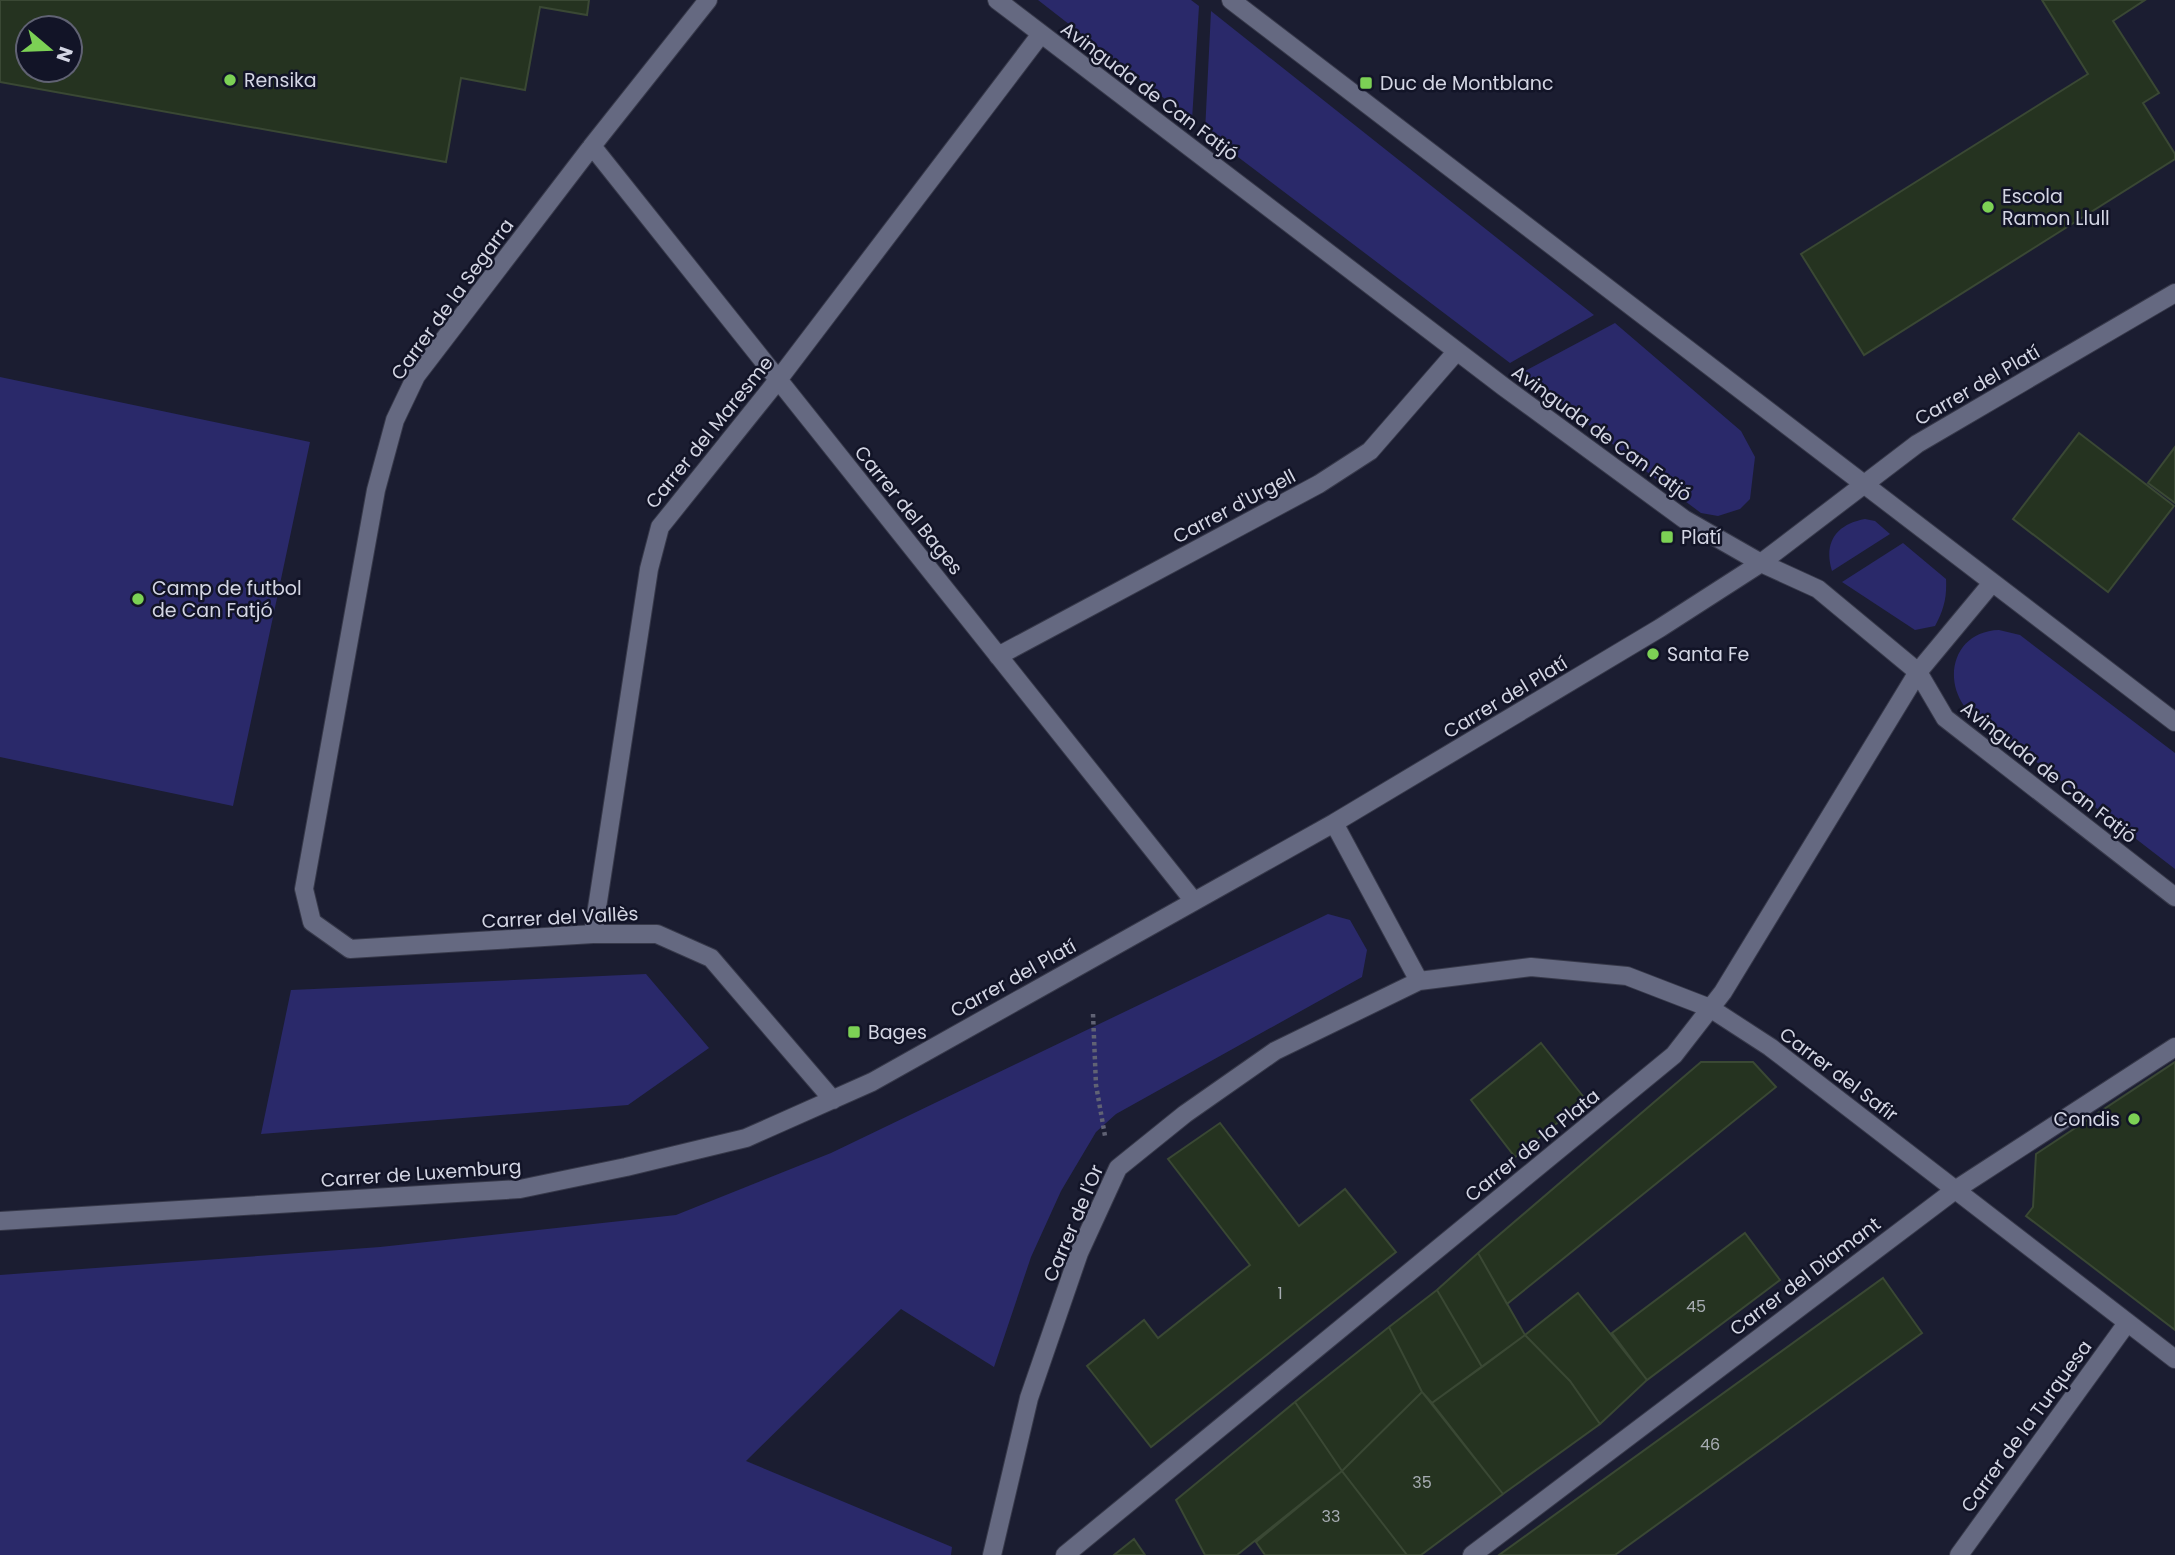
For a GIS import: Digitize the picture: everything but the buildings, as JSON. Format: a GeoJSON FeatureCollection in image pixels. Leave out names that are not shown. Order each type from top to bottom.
{"type":"FeatureCollection","features":[{"type":"Feature","properties":{"kind":"street","name":"Carrer de la Segarra"},"geometry":{"type":"LineString","coordinates":[[312,922],[304,889],[376,490],[395,419],[416,376],[708,0]]}},
{"type":"Feature","properties":{"kind":"street","name":"Avinguda de Can Fatjó"},"geometry":{"type":"LineString","coordinates":[[997,0],[1457,351],[1679,515],[1760,563],[1818,589],[1918,672],[1945,718],[2175,897]]}},
{"type":"Feature","properties":{"kind":"street"},"geometry":{"type":"LineString","coordinates":[[1231,0],[2175,722]]}},
{"type":"Feature","properties":{"kind":"street","name":"Carrer del Maresme"},"geometry":{"type":"LineString","coordinates":[[593,934],[649,569],[660,527],[778,380],[1041,34]]}},
{"type":"Feature","properties":{"kind":"street","name":"Carrer del Bages"},"geometry":{"type":"LineString","coordinates":[[592,146],[1193,900]]}},
{"type":"Feature","properties":{"kind":"street","name":"Carrer del Platí"},"geometry":{"type":"LineString","coordinates":[[833,1100],[872,1082],[1334,823],[1660,628],[1760,563],[1917,444],[2175,293]]}},
{"type":"Feature","properties":{"kind":"street","name":"Carrer d'Urgell"},"geometry":{"type":"LineString","coordinates":[[998,656],[1319,484],[1370,451],[1457,351]]}},
{"type":"Feature","properties":{"kind":"street","name":"Carrer de la Plata"},"geometry":{"type":"LineString","coordinates":[[1065,1555],[1674,1055],[1723,992],[1918,672],[1992,583]]}},
{"type":"Feature","properties":{"kind":"street"},"geometry":{"type":"LineString","coordinates":[[1334,823],[1419,981]]}},
{"type":"Feature","properties":{"kind":"street","name":"Carrer del Vallès"},"geometry":{"type":"LineString","coordinates":[[312,922],[350,949],[593,934],[657,934],[711,958],[833,1100]]}},
{"type":"Feature","properties":{"kind":"street","name":"Carrer del Safir"},"geometry":{"type":"LineString","coordinates":[[1419,981],[1531,967],[1627,976],[1710,1008],[1769,1047],[2175,1359]]}},
{"type":"Feature","properties":{"kind":"street","name":"Carrer de l'Or"},"geometry":{"type":"LineString","coordinates":[[992,1555],[1030,1398],[1079,1253],[1118,1168],[1185,1114],[1275,1051],[1419,981]]}},
{"type":"Feature","properties":{"kind":"street","name":"Carrer del Diamant"},"geometry":{"type":"LineString","coordinates":[[1472,1555],[1955,1190],[2175,1047]]}},
{"type":"Feature","properties":{"kind":"street","name":"Carrer de Luxemburg"},"geometry":{"type":"LineString","coordinates":[[0,1220],[520,1189],[746,1138],[833,1100]]}},
{"type":"Feature","properties":{"kind":"street","name":"Carrer de la Turquesa"},"geometry":{"type":"LineString","coordinates":[[1959,1555],[2127,1322]]}},
{"type":"Feature","properties":{"kind":"path"},"geometry":{"type":"LineString","coordinates":[[1093,1014],[1096,1085],[1105,1136]]}},
{"type":"Feature","properties":{"kind":"shaded area"},"geometry":{"type":"Polygon","coordinates":[[[1038,0],[1191,0],[1199,6],[1192,120],[1038,0]]]}},
{"type":"Feature","properties":{"kind":"shaded area"},"geometry":{"type":"Polygon","coordinates":[[[1211,11],[1594,315],[1510,363],[1205,132],[1211,11]]]}},
{"type":"Feature","properties":{"kind":"shaded area"},"geometry":{"type":"Polygon","coordinates":[[[1615,323],[1741,431],[1755,457],[1750,499],[1740,509],[1718,516],[1701,513],[1523,372],[1615,323]]]}},
{"type":"Feature","properties":{"kind":"shaded area","name":"Camp de futbol de Can Fatjó"},"geometry":{"type":"Polygon","coordinates":[[[0,377],[310,442],[233,806],[0,757],[0,377]]]}},
{"type":"Feature","properties":{"kind":"shaded area"},"geometry":{"type":"Polygon","coordinates":[[[1865,519],[1875,521],[1890,534],[1832,571],[1829,551],[1835,536],[1847,525],[1865,519]]]}},
{"type":"Feature","properties":{"kind":"shaded area"},"geometry":{"type":"Polygon","coordinates":[[[1903,543],[1946,579],[1944,603],[1935,626],[1915,630],[1842,582],[1903,543]]]}},
{"type":"Feature","properties":{"kind":"shaded area"},"geometry":{"type":"Polygon","coordinates":[[[1999,630],[2020,635],[2175,753],[2175,869],[1964,706],[1954,681],[1957,656],[1973,638],[1985,632],[1999,630]]]}},
{"type":"Feature","properties":{"kind":"shaded area"},"geometry":{"type":"Polygon","coordinates":[[[1328,914],[1350,920],[1367,950],[1362,977],[1116,1114],[1096,1132],[1061,1191],[1031,1257],[994,1367],[901,1309],[746,1461],[952,1547],[951,1555],[0,1555],[0,1275],[380,1247],[676,1215],[831,1153],[1328,914]]]}},
{"type":"Feature","properties":{"kind":"shaded area"},"geometry":{"type":"Polygon","coordinates":[[[646,974],[709,1048],[628,1105],[261,1134],[291,990],[646,974]]]}},
{"type":"Feature","properties":{"kind":"place","name":"Rensika"},"geometry":{"type":"Point","coordinates":[230,80]}},
{"type":"Feature","properties":{"kind":"place","name":"Duc de Montblanc"},"geometry":{"type":"Point","coordinates":[1366,83]}},
{"type":"Feature","properties":{"kind":"place","name":"Escola Ramon Llull"},"geometry":{"type":"Point","coordinates":[1988,207]}},
{"type":"Feature","properties":{"kind":"place","name":"Platí"},"geometry":{"type":"Point","coordinates":[1667,537]}},
{"type":"Feature","properties":{"kind":"place","name":"Camp de futbol de Can Fatjó"},"geometry":{"type":"Point","coordinates":[138,599]}},
{"type":"Feature","properties":{"kind":"place","name":"Santa Fe"},"geometry":{"type":"Point","coordinates":[1653,654]}},
{"type":"Feature","properties":{"kind":"place","name":"Bages"},"geometry":{"type":"Point","coordinates":[854,1032]}},
{"type":"Feature","properties":{"kind":"place","name":"Condis"},"geometry":{"type":"Point","coordinates":[2134,1119]}}]}
